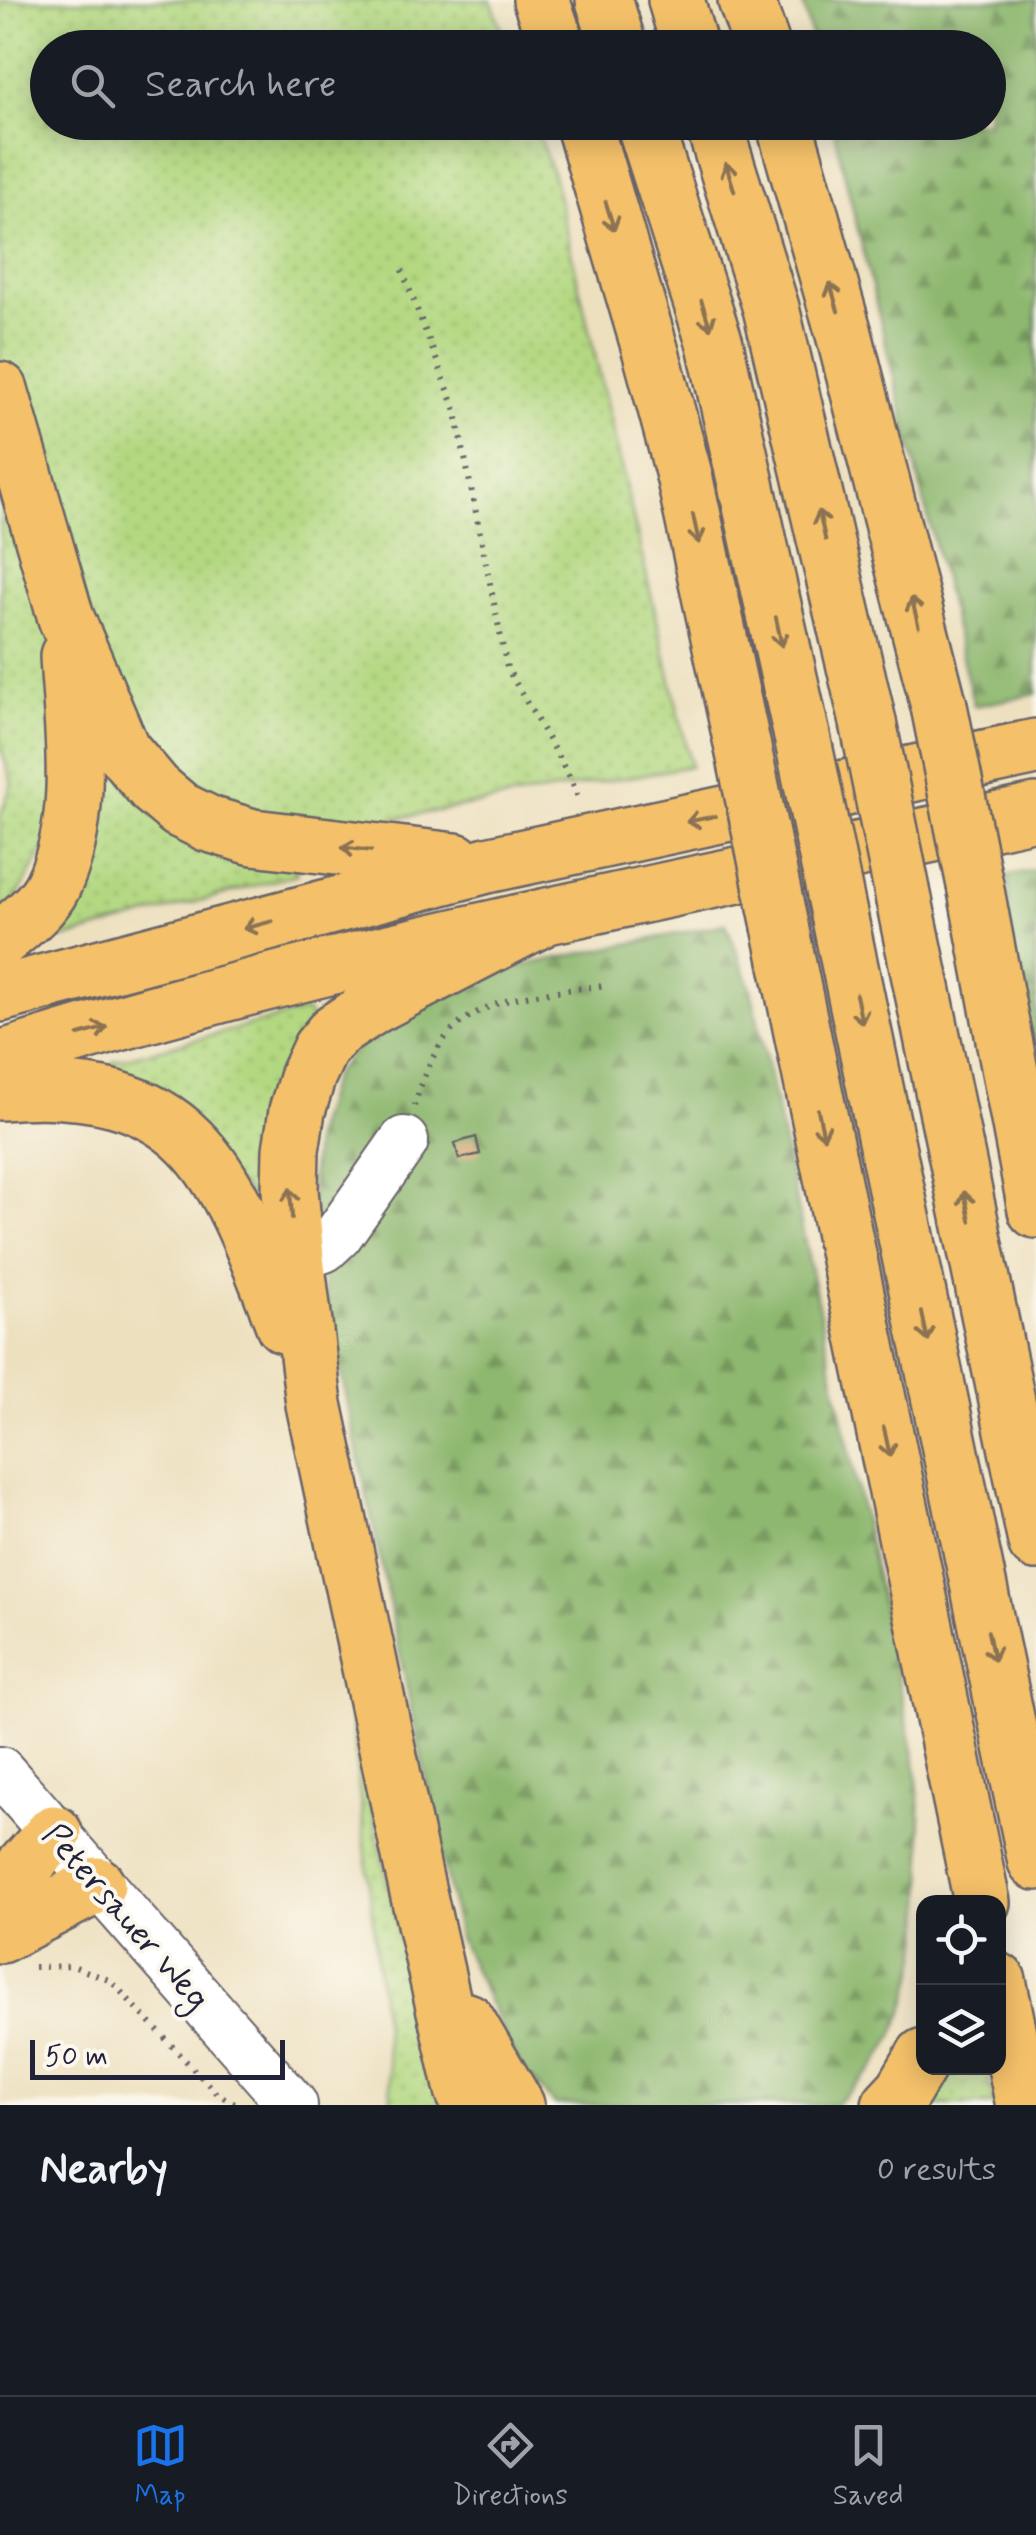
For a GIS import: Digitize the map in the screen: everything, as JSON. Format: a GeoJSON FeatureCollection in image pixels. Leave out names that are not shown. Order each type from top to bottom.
{"type":"FeatureCollection","features":[{"type":"Feature","properties":{"kind":"highway"},"geometry":{"type":"LineString","coordinates":[[541,0],[552,30]]}},
{"type":"Feature","properties":{"kind":"highway"},"geometry":{"type":"LineString","coordinates":[[604,0],[614,30]]}},
{"type":"Feature","properties":{"kind":"highway"},"geometry":{"type":"LineString","coordinates":[[676,0],[685,30]]}},
{"type":"Feature","properties":{"kind":"highway"},"geometry":{"type":"LineString","coordinates":[[746,0],[756,30]]}},
{"type":"Feature","properties":{"kind":"highway"},"geometry":{"type":"LineString","coordinates":[[756,0],[760,30]]}},
{"type":"Feature","properties":{"kind":"highway"},"geometry":{"type":"LineString","coordinates":[[588,140],[684,476],[981,1895]]}},
{"type":"Feature","properties":{"kind":"highway"},"geometry":{"type":"LineString","coordinates":[[650,140],[715,344],[802,736],[1036,1862]]}},
{"type":"Feature","properties":{"kind":"highway"},"geometry":{"type":"LineString","coordinates":[[719,140],[770,308],[868,722],[1036,1542]]}},
{"type":"Feature","properties":{"kind":"highway"},"geometry":{"type":"LineString","coordinates":[[789,140],[844,334],[939,706],[1036,1210]]}},
{"type":"Feature","properties":{"kind":"highway"},"geometry":{"type":"LineString","coordinates":[[0,390],[66,618],[122,750],[155,789],[180,810],[253,838],[488,865]]}},
{"type":"Feature","properties":{"kind":"highway"},"geometry":{"type":"LineString","coordinates":[[0,940],[38,908],[52,887],[68,836],[74,782],[66,618]]}},
{"type":"Feature","properties":{"kind":"highway"},"geometry":{"type":"LineString","coordinates":[[0,994],[488,865],[1036,747]]}},
{"type":"Feature","properties":{"kind":"highway"},"geometry":{"type":"LineString","coordinates":[[0,1058],[204,1000],[541,919],[1036,812]]}},
{"type":"Feature","properties":{"kind":"highway"},"geometry":{"type":"LineString","coordinates":[[470,2105],[463,2090],[431,1952],[314,1404],[296,1258],[291,1150],[296,1111],[320,1050],[335,1031],[352,1017],[541,919]]}},
{"type":"Feature","properties":{"kind":"highway"},"geometry":{"type":"LineString","coordinates":[[0,1092],[36,1089],[121,1100],[152,1112],[194,1142],[214,1166],[244,1220],[314,1404]]}},
{"type":"Feature","properties":{"kind":"highway"},"geometry":{"type":"LineString","coordinates":[[950,1895],[947,1845],[951,1747]]}},
{"type":"Feature","properties":{"kind":"highway"},"geometry":{"type":"LineString","coordinates":[[0,1894],[54,1833]]}},
{"type":"Feature","properties":{"kind":"highway"},"geometry":{"type":"LineString","coordinates":[[15,1951],[98,1885]]}},
{"type":"Feature","properties":{"kind":"highway"},"geometry":{"type":"LineString","coordinates":[[431,1952],[516,2105]]}},
{"type":"Feature","properties":{"kind":"highway"},"geometry":{"type":"LineString","coordinates":[[999,1985],[1024,2105]]}},
{"type":"Feature","properties":{"kind":"highway"},"geometry":{"type":"LineString","coordinates":[[890,2105],[916,2068]]}},
{"type":"Feature","properties":{"kind":"street"},"geometry":{"type":"LineString","coordinates":[[296,1258],[324,1248],[338,1235],[404,1141]]}},
{"type":"Feature","properties":{"kind":"street","name":"Petersauer Weg"},"geometry":{"type":"LineString","coordinates":[[0,1771],[293,2105]]}},
{"type":"Feature","properties":{"kind":"path"},"geometry":{"type":"LineString","coordinates":[[402,270],[455,408],[506,668],[572,780],[594,842]]}},
{"type":"Feature","properties":{"kind":"path"},"geometry":{"type":"LineString","coordinates":[[404,1141],[418,1095],[442,1042],[474,1014],[510,999],[606,985]]}},
{"type":"Feature","properties":{"kind":"path"},"geometry":{"type":"LineString","coordinates":[[15,1951],[74,1966],[111,1981],[217,2094],[238,2105]]}},
{"type":"Feature","properties":{"kind":"green space"},"geometry":{"type":"Polygon","coordinates":[[[0,0],[491,0],[502,30],[30,30],[30,140],[540,140],[553,175],[691,766],[359,825],[294,865],[297,874],[62,939],[50,929],[58,824],[0,927],[0,816],[12,784],[0,745],[0,0]]]}},
{"type":"Feature","properties":{"kind":"green space"},"geometry":{"type":"Polygon","coordinates":[[[802,0],[1036,0],[1036,694],[974,706],[836,140],[1006,140],[1006,30],[810,30],[802,0]]]}},
{"type":"Feature","properties":{"kind":"green space"},"geometry":{"type":"Polygon","coordinates":[[[1036,870],[1036,1057],[1009,938],[1008,875],[1036,870]]]}},
{"type":"Feature","properties":{"kind":"green space"},"geometry":{"type":"Polygon","coordinates":[[[726,924],[751,989],[915,1760],[922,1837],[924,1895],[916,1895],[916,1966],[910,1991],[897,2027],[878,2061],[835,2105],[555,2105],[518,2064],[459,1938],[326,1299],[311,1201],[314,1136],[333,1075],[378,1023],[500,970],[726,924]]]}},
{"type":"Feature","properties":{"kind":"green space"},"geometry":{"type":"Polygon","coordinates":[[[305,1011],[313,1020],[272,1213],[112,1077],[109,1069],[114,1061],[305,1011]]]}},
{"type":"Feature","properties":{"kind":"green space"},"geometry":{"type":"Polygon","coordinates":[[[351,1713],[419,2027],[442,2105],[392,2105],[351,1713]]]}},
{"type":"Feature","properties":{"kind":"green space"},"geometry":{"type":"Polygon","coordinates":[[[930,2075],[988,2075],[994,2105],[909,2105],[930,2075]]]}},
{"type":"Feature","properties":{"kind":"building"},"geometry":{"type":"Polygon","coordinates":[[[476,1137],[480,1154],[459,1159],[455,1143],[476,1137]]]}}]}
